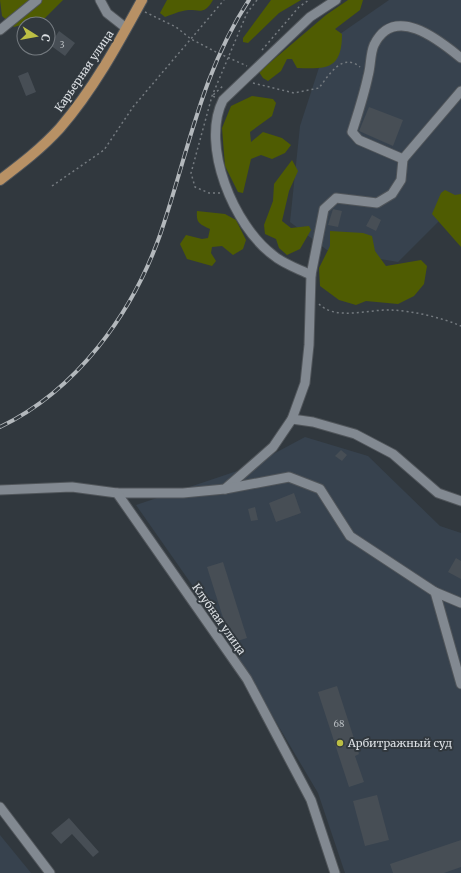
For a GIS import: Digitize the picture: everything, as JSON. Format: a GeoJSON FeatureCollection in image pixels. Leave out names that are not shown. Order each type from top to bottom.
{"type":"FeatureCollection","features":[{"type":"Feature","properties":{"kind":"main road","name":"Карьерная улица"},"geometry":{"type":"LineString","coordinates":[[0,180],[25,160],[60,128],[85,96],[140,4]]}},
{"type":"Feature","properties":{"kind":"street"},"geometry":{"type":"LineString","coordinates":[[0,30],[37,0]]}},
{"type":"Feature","properties":{"kind":"street"},"geometry":{"type":"LineString","coordinates":[[100,0],[107,13],[126,28]]}},
{"type":"Feature","properties":{"kind":"street"},"geometry":{"type":"LineString","coordinates":[[311,275],[273,255],[248,228],[228,191],[216,157],[214,137],[217,111],[223,100],[310,17],[336,0]]}},
{"type":"Feature","properties":{"kind":"street"},"geometry":{"type":"LineString","coordinates":[[403,159],[359,140],[352,132],[369,74],[374,46],[381,34],[396,25],[420,29],[445,45],[461,58]]}},
{"type":"Feature","properties":{"kind":"street"},"geometry":{"type":"LineString","coordinates":[[225,489],[273,448],[292,419],[305,383],[309,345],[311,275],[324,209],[336,198],[377,203],[392,194],[401,180],[403,159],[461,91]]}},
{"type":"Feature","properties":{"kind":"street"},"geometry":{"type":"LineString","coordinates":[[292,419],[313,422],[355,434],[394,454],[438,493],[461,501]]}},
{"type":"Feature","properties":{"kind":"street"},"geometry":{"type":"LineString","coordinates":[[0,490],[72,487],[117,492],[183,493],[225,489],[289,477],[320,489],[350,536],[435,592],[461,603]]}},
{"type":"Feature","properties":{"kind":"street","name":"Клубная улица"},"geometry":{"type":"LineString","coordinates":[[117,492],[246,679],[311,800],[335,873]]}},
{"type":"Feature","properties":{"kind":"street"},"geometry":{"type":"LineString","coordinates":[[435,592],[461,684]]}},
{"type":"Feature","properties":{"kind":"street"},"geometry":{"type":"LineString","coordinates":[[0,807],[50,873]]}},
{"type":"Feature","properties":{"kind":"path"},"geometry":{"type":"LineString","coordinates":[[52,186],[104,150],[133,107],[224,0]]}},
{"type":"Feature","properties":{"kind":"path"},"geometry":{"type":"LineString","coordinates":[[258,54],[299,7],[309,0]]}},
{"type":"Feature","properties":{"kind":"path"},"geometry":{"type":"LineString","coordinates":[[140,4],[176,27],[191,39],[248,66]]}},
{"type":"Feature","properties":{"kind":"path"},"geometry":{"type":"LineString","coordinates":[[248,66],[243,80],[274,90],[294,93],[319,88],[336,66],[346,62],[355,62],[369,74]]}},
{"type":"Feature","properties":{"kind":"path"},"geometry":{"type":"LineString","coordinates":[[242,71],[248,66]]}},
{"type":"Feature","properties":{"kind":"path"},"geometry":{"type":"LineString","coordinates":[[212,96],[230,81]]}},
{"type":"Feature","properties":{"kind":"path"},"geometry":{"type":"LineString","coordinates":[[310,295],[323,308],[335,312],[391,310],[420,314],[461,326]]}},
{"type":"Feature","properties":{"kind":"shaded area"},"geometry":{"type":"Polygon","coordinates":[[[389,0],[461,0],[461,199],[398,262],[327,250],[290,222],[300,126],[327,43],[389,0]]]}},
{"type":"Feature","properties":{"kind":"shaded area"},"geometry":{"type":"Polygon","coordinates":[[[305,437],[368,456],[440,526],[461,533],[461,873],[345,873],[318,793],[211,612],[136,505],[249,467],[305,437]]]}},
{"type":"Feature","properties":{"kind":"shaded area"},"geometry":{"type":"Polygon","coordinates":[[[0,835],[31,873],[0,873],[0,835]]]}},
{"type":"Feature","properties":{"kind":"green space"},"geometry":{"type":"Polygon","coordinates":[[[0,0],[63,0],[47,16],[16,16],[16,26],[14,27],[2,16],[0,0]]]}},
{"type":"Feature","properties":{"kind":"green space"},"geometry":{"type":"Polygon","coordinates":[[[167,0],[213,0],[206,9],[200,11],[188,10],[165,17],[160,13],[167,0]]]}},
{"type":"Feature","properties":{"kind":"green space"},"geometry":{"type":"Polygon","coordinates":[[[271,0],[301,0],[279,13],[248,43],[243,42],[243,38],[271,0]]]}},
{"type":"Feature","properties":{"kind":"green space"},"geometry":{"type":"Polygon","coordinates":[[[348,0],[363,0],[360,10],[335,29],[342,34],[339,55],[335,61],[324,67],[297,68],[292,59],[287,59],[281,71],[268,81],[263,78],[259,72],[326,15],[348,0]]]}},
{"type":"Feature","properties":{"kind":"green space"},"geometry":{"type":"Polygon","coordinates":[[[252,96],[273,99],[276,103],[272,116],[250,132],[251,142],[263,132],[282,138],[291,145],[285,153],[272,159],[261,155],[251,159],[243,193],[238,192],[225,166],[222,128],[231,106],[252,96]]]}},
{"type":"Feature","properties":{"kind":"green space"},"geometry":{"type":"Polygon","coordinates":[[[292,160],[298,171],[289,191],[282,221],[291,228],[309,226],[311,230],[300,249],[287,255],[279,248],[276,239],[265,234],[264,225],[273,201],[274,184],[292,160]]]}},
{"type":"Feature","properties":{"kind":"green space"},"geometry":{"type":"Polygon","coordinates":[[[445,190],[455,195],[461,194],[461,247],[432,214],[441,193],[445,190]]]}},
{"type":"Feature","properties":{"kind":"green space"},"geometry":{"type":"Polygon","coordinates":[[[197,211],[225,214],[236,220],[246,240],[243,249],[233,255],[222,246],[212,247],[211,253],[216,261],[212,266],[187,259],[180,244],[186,235],[202,239],[208,238],[210,229],[199,223],[197,211]]]}},
{"type":"Feature","properties":{"kind":"green space"},"geometry":{"type":"Polygon","coordinates":[[[330,231],[363,233],[372,236],[375,251],[386,266],[421,260],[427,266],[424,284],[414,296],[398,304],[366,301],[356,305],[339,300],[320,286],[319,268],[330,246],[330,231]]]}},
{"type":"Feature","properties":{"kind":"building"},"geometry":{"type":"Polygon","coordinates":[[[59,31],[75,43],[65,56],[56,49],[56,36],[59,31]]]}},
{"type":"Feature","properties":{"kind":"building"},"geometry":{"type":"Polygon","coordinates":[[[28,72],[36,92],[26,96],[18,76],[28,72]]]}},
{"type":"Feature","properties":{"kind":"building"},"geometry":{"type":"Polygon","coordinates":[[[369,107],[403,120],[393,146],[359,131],[369,107]]]}},
{"type":"Feature","properties":{"kind":"building"},"geometry":{"type":"Polygon","coordinates":[[[333,209],[342,211],[338,227],[328,225],[333,209]]]}},
{"type":"Feature","properties":{"kind":"building"},"geometry":{"type":"Polygon","coordinates":[[[372,215],[381,220],[376,231],[366,226],[372,215]]]}},
{"type":"Feature","properties":{"kind":"building"},"geometry":{"type":"Polygon","coordinates":[[[341,450],[347,455],[342,461],[335,456],[341,450]]]}},
{"type":"Feature","properties":{"kind":"building"},"geometry":{"type":"Polygon","coordinates":[[[294,493],[301,513],[276,522],[269,503],[294,493]]]}},
{"type":"Feature","properties":{"kind":"building"},"geometry":{"type":"Polygon","coordinates":[[[255,507],[258,520],[251,521],[248,509],[255,507]]]}},
{"type":"Feature","properties":{"kind":"building"},"geometry":{"type":"Polygon","coordinates":[[[456,558],[461,561],[461,579],[448,572],[456,558]]]}},
{"type":"Feature","properties":{"kind":"building"},"geometry":{"type":"Polygon","coordinates":[[[223,562],[247,638],[231,643],[207,567],[223,562]]]}},
{"type":"Feature","properties":{"kind":"building"},"geometry":{"type":"Polygon","coordinates":[[[337,686],[359,754],[355,756],[364,782],[349,787],[318,692],[337,686]]]}},
{"type":"Feature","properties":{"kind":"building"},"geometry":{"type":"Polygon","coordinates":[[[377,795],[389,840],[365,846],[353,801],[377,795]]]}},
{"type":"Feature","properties":{"kind":"building"},"geometry":{"type":"Polygon","coordinates":[[[69,818],[99,852],[93,857],[72,834],[61,844],[51,833],[69,818]]]}},
{"type":"Feature","properties":{"kind":"building"},"geometry":{"type":"Polygon","coordinates":[[[461,840],[461,867],[444,873],[393,873],[390,864],[461,840]]]}},
{"type":"Feature","properties":{"kind":"railway"},"geometry":{"type":"LineString","coordinates":[[0,427],[28,411],[54,392],[77,371],[98,347],[117,321],[134,293],[160,235],[207,85],[219,56],[249,0]]}},
{"type":"Feature","properties":{"kind":"place","name":"Арбитражный суд"},"geometry":{"type":"Point","coordinates":[340,743]}}]}
